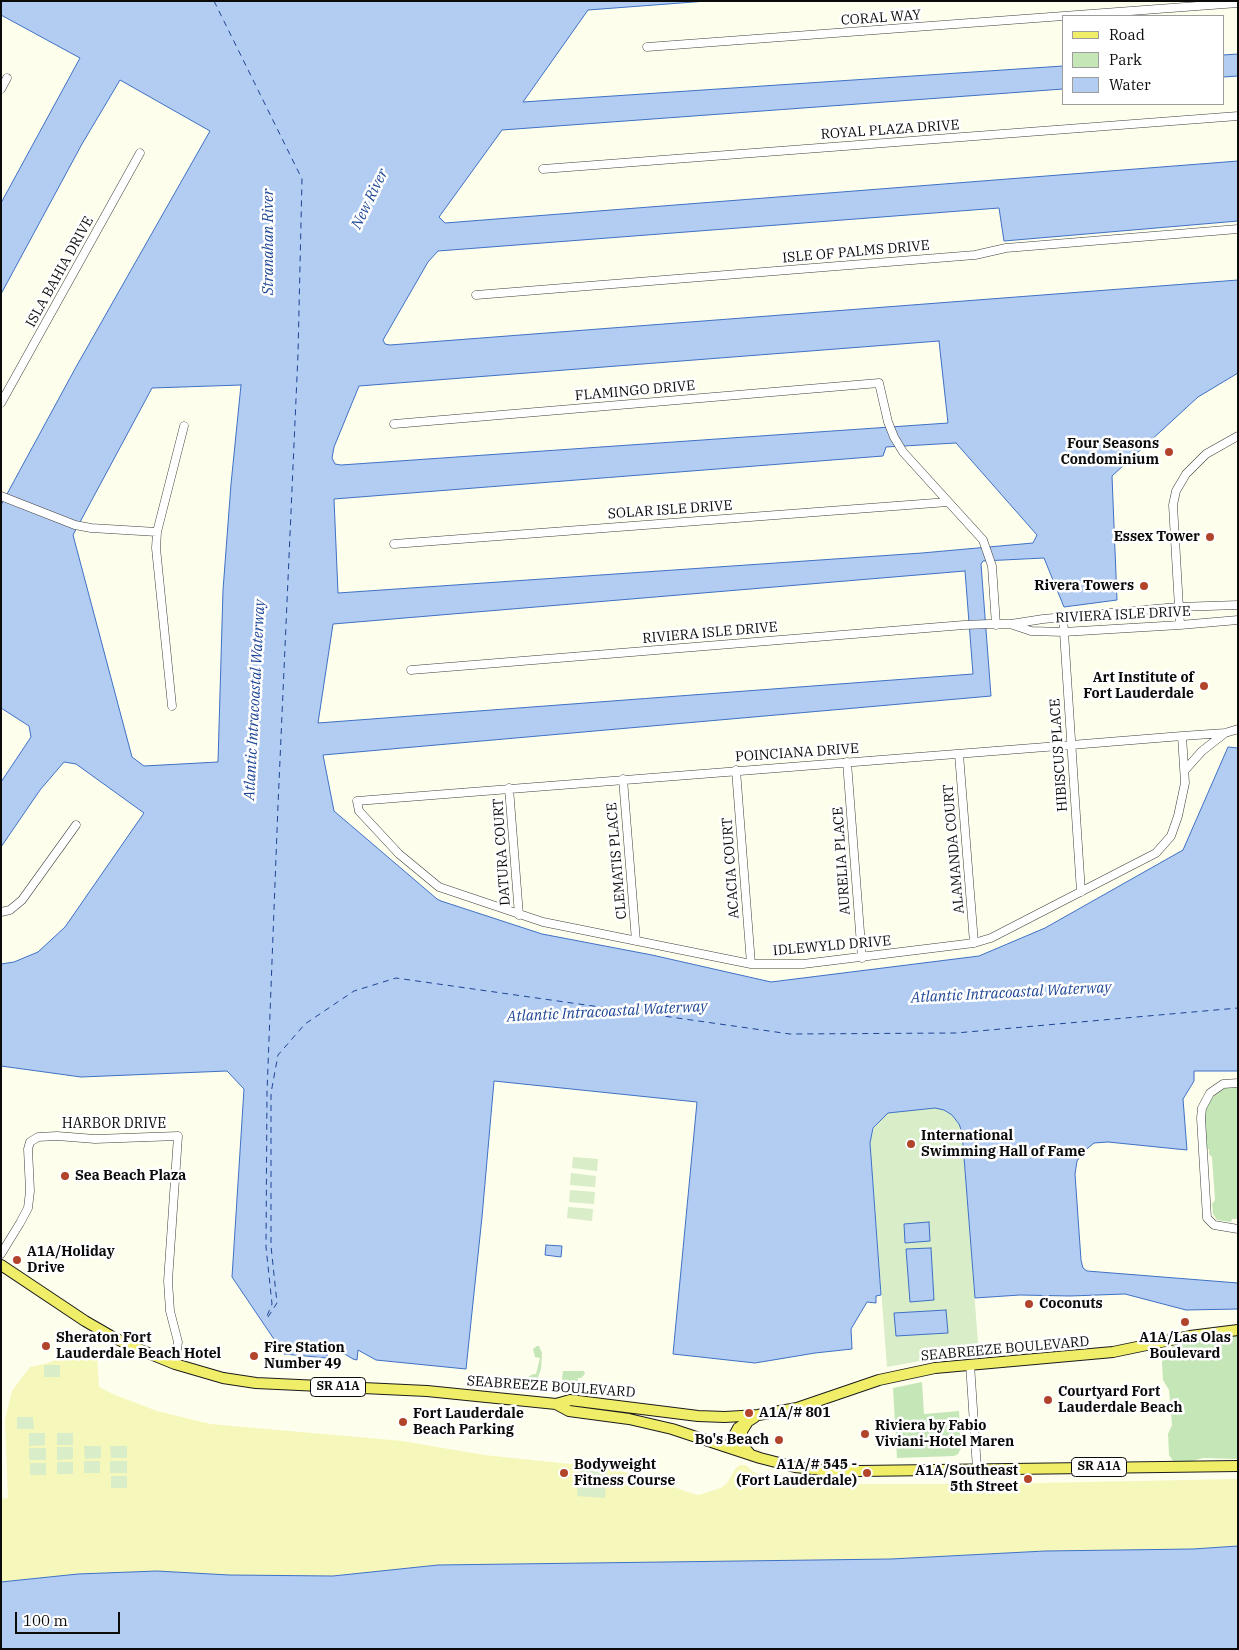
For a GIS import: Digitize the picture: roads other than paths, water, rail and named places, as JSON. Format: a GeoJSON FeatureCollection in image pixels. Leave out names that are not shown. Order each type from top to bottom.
{"type":"FeatureCollection","features":[{"type":"Feature","properties":{"kind":"main road","name":"SEABREEZE BOULEVARD"},"geometry":{"type":"LineString","coordinates":[[1,1265],[111,1336],[176,1364],[223,1378],[256,1383],[412,1390],[556,1404],[570,1400],[698,1416],[754,1418],[797,1408],[904,1374],[935,1368],[1113,1352],[1190,1336],[1238,1330]]}},
{"type":"Feature","properties":{"kind":"main road","name":"SR A1A"},"geometry":{"type":"LineString","coordinates":[[556,1404],[569,1411],[629,1419],[672,1429],[751,1455],[795,1467],[833,1471],[1238,1466]]}},
{"type":"Feature","properties":{"kind":"main road"},"geometry":{"type":"LineString","coordinates":[[728,1447],[738,1428],[754,1418]]}},
{"type":"Feature","properties":{"kind":"main road"},"geometry":{"type":"LineString","coordinates":[[751,1455],[744,1447],[742,1439],[744,1428],[754,1418]]}},
{"type":"Feature","properties":{"kind":"street","name":"CORAL WAY"},"geometry":{"type":"LineString","coordinates":[[1077,15],[1238,3]]}},
{"type":"Feature","properties":{"kind":"street","name":"CORAL WAY"},"geometry":{"type":"LineString","coordinates":[[647,47],[1062,16]]}},
{"type":"Feature","properties":{"kind":"street"},"geometry":{"type":"LineString","coordinates":[[1,89],[7,78]]}},
{"type":"Feature","properties":{"kind":"street","name":"ROYAL PLAZA DRIVE"},"geometry":{"type":"LineString","coordinates":[[543,169],[1238,116]]}},
{"type":"Feature","properties":{"kind":"street","name":"ISLA BAHIA DRIVE"},"geometry":{"type":"LineString","coordinates":[[1,403],[140,153]]}},
{"type":"Feature","properties":{"kind":"street","name":"ISLE OF PALMS DRIVE"},"geometry":{"type":"LineString","coordinates":[[476,295],[975,255],[1006,248],[1238,228]]}},
{"type":"Feature","properties":{"kind":"street","name":"FLAMINGO DRIVE"},"geometry":{"type":"LineString","coordinates":[[394,424],[879,383],[888,422],[902,452],[948,502]]}},
{"type":"Feature","properties":{"kind":"street"},"geometry":{"type":"LineString","coordinates":[[172,706],[156,548],[157,532],[184,426]]}},
{"type":"Feature","properties":{"kind":"street"},"geometry":{"type":"LineString","coordinates":[[1180,625],[1172,505],[1176,491],[1186,474],[1206,454],[1238,436]]}},
{"type":"Feature","properties":{"kind":"street"},"geometry":{"type":"LineString","coordinates":[[1,496],[38,511],[91,528],[157,532]]}},
{"type":"Feature","properties":{"kind":"street"},"geometry":{"type":"LineString","coordinates":[[948,502],[983,540],[992,566],[992,624]]}},
{"type":"Feature","properties":{"kind":"street","name":"SOLAR ISLE DRIVE"},"geometry":{"type":"LineString","coordinates":[[394,544],[948,502]]}},
{"type":"Feature","properties":{"kind":"street","name":"RIVIERA ISLE DRIVE"},"geometry":{"type":"LineString","coordinates":[[411,670],[964,625],[1011,624],[1063,617],[1238,605]]}},
{"type":"Feature","properties":{"kind":"street","name":"HIBISCUS PLACE"},"geometry":{"type":"LineString","coordinates":[[1063,617],[1081,892]]}},
{"type":"Feature","properties":{"kind":"street","name":"RIVIERA ISLE DRIVE"},"geometry":{"type":"LineString","coordinates":[[1011,624],[1030,631],[1064,632],[1238,620]]}},
{"type":"Feature","properties":{"kind":"street","name":"POINCIANA DRIVE"},"geometry":{"type":"LineString","coordinates":[[357,800],[1071,746],[1225,732],[1238,729]]}},
{"type":"Feature","properties":{"kind":"street"},"geometry":{"type":"LineString","coordinates":[[1185,770],[1202,751],[1225,732]]}},
{"type":"Feature","properties":{"kind":"street","name":"IDLEWYLD DRIVE"},"geometry":{"type":"LineString","coordinates":[[357,800],[359,811],[399,854],[438,887],[543,922],[636,942],[751,964],[803,964],[974,943],[991,938],[1156,853],[1171,836],[1178,816],[1185,783],[1182,736]]}},
{"type":"Feature","properties":{"kind":"street","name":"ALAMANDA COURT"},"geometry":{"type":"LineString","coordinates":[[959,754],[974,943]]}},
{"type":"Feature","properties":{"kind":"street","name":"AURELIA PLACE"},"geometry":{"type":"LineString","coordinates":[[847,762],[862,958]]}},
{"type":"Feature","properties":{"kind":"street","name":"ACACIA COURT"},"geometry":{"type":"LineString","coordinates":[[736,770],[751,964]]}},
{"type":"Feature","properties":{"kind":"street","name":"CLEMATIS PLACE"},"geometry":{"type":"LineString","coordinates":[[623,779],[636,942]]}},
{"type":"Feature","properties":{"kind":"street","name":"DATURA COURT"},"geometry":{"type":"LineString","coordinates":[[509,788],[519,915]]}},
{"type":"Feature","properties":{"kind":"street"},"geometry":{"type":"LineString","coordinates":[[1,912],[10,910],[22,900],[76,826]]}},
{"type":"Feature","properties":{"kind":"street"},"geometry":{"type":"LineString","coordinates":[[1238,1083],[1228,1083],[1214,1090],[1204,1103],[1202,1118],[1207,1218],[1214,1225],[1238,1229]]}},
{"type":"Feature","properties":{"kind":"street","name":"HARBOR DRIVE"},"geometry":{"type":"LineString","coordinates":[[1,1254],[28,1208],[30,1191],[28,1148],[30,1142],[38,1137],[56,1136],[95,1139],[178,1136],[168,1281],[170,1311],[178,1342],[176,1364]]}},
{"type":"Feature","properties":{"kind":"street"},"geometry":{"type":"LineString","coordinates":[[970,1364],[976,1470]]}},
{"type":"Feature","properties":{"kind":"water"},"geometry":{"type":"Polygon","coordinates":[[[1,1],[707,1],[588,10],[523,102],[1062,66],[1062,89],[502,130],[439,217],[445,223],[1238,161],[1238,221],[1004,241],[999,208],[438,251],[428,262],[383,340],[385,344],[1238,280],[1238,373],[1198,397],[1112,476],[1117,600],[1064,607],[1044,558],[983,561],[981,564],[991,696],[323,755],[334,811],[437,899],[542,934],[652,955],[771,982],[979,956],[1045,928],[1183,850],[1228,747],[1238,748],[1238,1071],[1194,1071],[1194,1081],[1183,1099],[1187,1150],[1108,1142],[1094,1143],[1083,1152],[1077,1161],[1075,1174],[1083,1268],[1087,1271],[1238,1283],[1238,1309],[1186,1310],[1125,1294],[1020,1295],[975,1298],[962,1132],[952,1115],[944,1110],[935,1108],[888,1113],[873,1128],[870,1143],[881,1295],[876,1296],[876,1303],[867,1302],[851,1329],[852,1349],[755,1363],[673,1354],[697,1102],[494,1081],[466,1369],[376,1360],[358,1350],[357,1360],[328,1344],[327,1358],[284,1354],[232,1277],[244,1089],[227,1071],[81,1077],[1,1066],[1,964],[14,962],[38,952],[65,927],[144,813],[76,764],[64,762],[40,790],[1,847],[1,782],[31,737],[29,726],[1,708],[1,505],[76,367],[210,131],[120,80],[82,144],[1,294],[1,203],[80,58],[1,15],[1,1]],[[939,341],[359,386],[334,447],[332,458],[335,464],[341,465],[948,423],[939,341]],[[241,385],[152,388],[73,535],[132,757],[144,766],[218,762],[223,590],[241,385]],[[956,443],[886,447],[883,456],[334,499],[338,593],[922,553],[1033,543],[1037,535],[956,443]],[[965,571],[333,624],[318,723],[973,674],[965,571]]]}},
{"type":"Feature","properties":{"kind":"water"},"geometry":{"type":"Polygon","coordinates":[[[1238,54],[1238,76],[1224,77],[1224,55],[1238,54]]]}},
{"type":"Feature","properties":{"kind":"water"},"geometry":{"type":"Polygon","coordinates":[[[929,1222],[930,1241],[905,1243],[904,1224],[929,1222]]]}},
{"type":"Feature","properties":{"kind":"water"},"geometry":{"type":"Polygon","coordinates":[[[546,1245],[562,1246],[561,1257],[545,1255],[546,1245]]]}},
{"type":"Feature","properties":{"kind":"water"},"geometry":{"type":"Polygon","coordinates":[[[931,1248],[934,1300],[910,1302],[906,1249],[931,1248]]]}},
{"type":"Feature","properties":{"kind":"water"},"geometry":{"type":"Polygon","coordinates":[[[946,1310],[948,1333],[896,1336],[894,1313],[946,1310]]]}},
{"type":"Feature","properties":{"kind":"water"},"geometry":{"type":"Polygon","coordinates":[[[1238,1546],[1238,1649],[1,1649],[1,1582],[78,1574],[157,1571],[229,1575],[333,1576],[438,1565],[891,1559],[1045,1551],[1193,1549],[1238,1546]]]}},
{"type":"Feature","properties":{"kind":"place","name":"Four Seasons Condominium"},"geometry":{"type":"Point","coordinates":[1169,452]}},
{"type":"Feature","properties":{"kind":"place","name":"Essex Tower"},"geometry":{"type":"Point","coordinates":[1210,537]}},
{"type":"Feature","properties":{"kind":"place","name":"Rivera Towers"},"geometry":{"type":"Point","coordinates":[1144,586]}},
{"type":"Feature","properties":{"kind":"place","name":"Art Institute of Fort Lauderdale"},"geometry":{"type":"Point","coordinates":[1204,686]}},
{"type":"Feature","properties":{"kind":"place","name":"International Swimming Hall of Fame"},"geometry":{"type":"Point","coordinates":[911,1144]}},
{"type":"Feature","properties":{"kind":"place","name":"Sea Beach Plaza"},"geometry":{"type":"Point","coordinates":[65,1176]}},
{"type":"Feature","properties":{"kind":"place","name":"A1A/Holiday Drive"},"geometry":{"type":"Point","coordinates":[17,1260]}},
{"type":"Feature","properties":{"kind":"place","name":"Coconuts"},"geometry":{"type":"Point","coordinates":[1029,1304]}},
{"type":"Feature","properties":{"kind":"place","name":"A1A/Las Olas Boulevard"},"geometry":{"type":"Point","coordinates":[1185,1322]}},
{"type":"Feature","properties":{"kind":"place","name":"Sheraton Fort Lauderdale Beach Hotel"},"geometry":{"type":"Point","coordinates":[46,1346]}},
{"type":"Feature","properties":{"kind":"place","name":"Fire Station Number 49"},"geometry":{"type":"Point","coordinates":[254,1356]}},
{"type":"Feature","properties":{"kind":"place","name":"Courtyard Fort Lauderdale Beach"},"geometry":{"type":"Point","coordinates":[1048,1400]}},
{"type":"Feature","properties":{"kind":"place","name":"A1A/# 801"},"geometry":{"type":"Point","coordinates":[749,1413]}},
{"type":"Feature","properties":{"kind":"place","name":"Fort Lauderdale Beach Parking"},"geometry":{"type":"Point","coordinates":[403,1422]}},
{"type":"Feature","properties":{"kind":"place","name":"Riviera by Fabio Viviani-Hotel Maren"},"geometry":{"type":"Point","coordinates":[865,1434]}},
{"type":"Feature","properties":{"kind":"place","name":"Bo's Beach"},"geometry":{"type":"Point","coordinates":[779,1440]}},
{"type":"Feature","properties":{"kind":"place","name":"Bodyweight Fitness Course"},"geometry":{"type":"Point","coordinates":[564,1473]}},
{"type":"Feature","properties":{"kind":"place","name":"A1A/# 545 - (Fort Lauderdale)"},"geometry":{"type":"Point","coordinates":[867,1473]}},
{"type":"Feature","properties":{"kind":"place","name":"A1A/Southeast 5th Street"},"geometry":{"type":"Point","coordinates":[1028,1479]}},
{"type":"Feature","properties":{"kind":"water label","name":"New River"},"geometry":{"type":"Point","coordinates":[370,199]}},
{"type":"Feature","properties":{"kind":"water label","name":"Stranahan River"},"geometry":{"type":"Point","coordinates":[269,242]}},
{"type":"Feature","properties":{"kind":"water label","name":"Atlantic Intracoastal Waterway"},"geometry":{"type":"Point","coordinates":[255,700]}},
{"type":"Feature","properties":{"kind":"water label","name":"Atlantic Intracoastal Waterway"},"geometry":{"type":"Point","coordinates":[1011,993]}},
{"type":"Feature","properties":{"kind":"water label","name":"Atlantic Intracoastal Waterway"},"geometry":{"type":"Point","coordinates":[607,1012]}}]}
